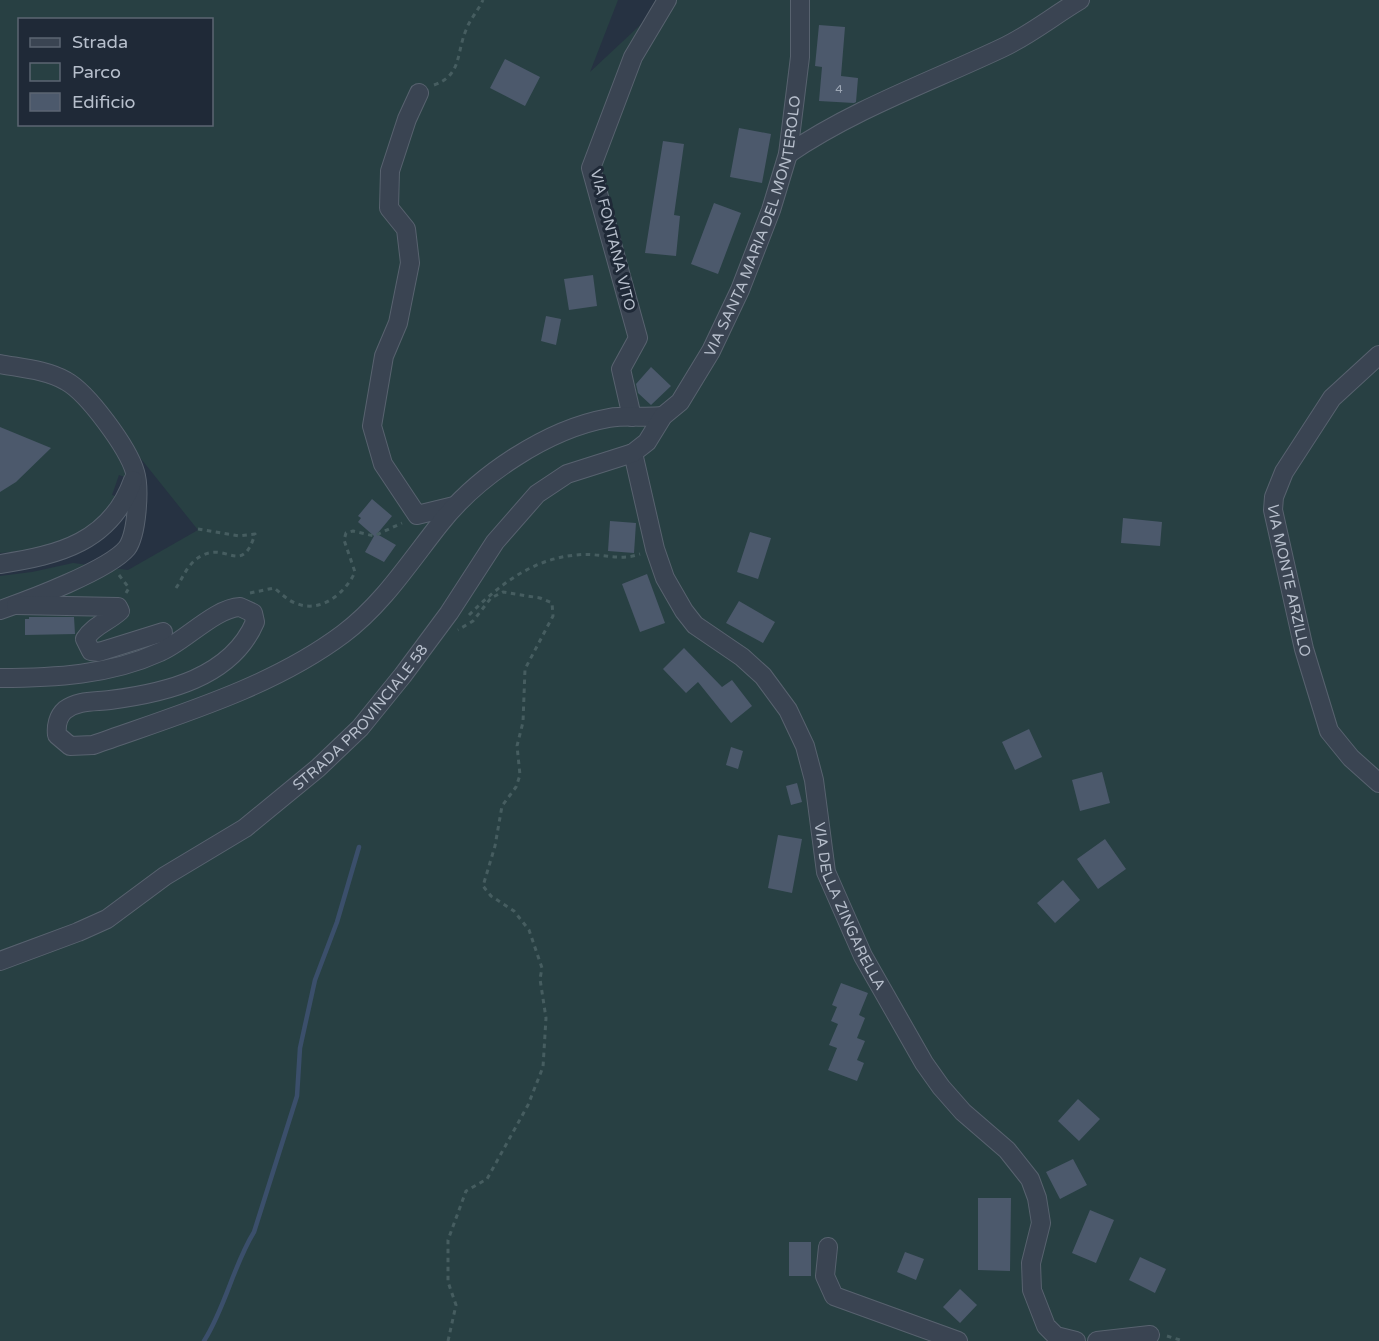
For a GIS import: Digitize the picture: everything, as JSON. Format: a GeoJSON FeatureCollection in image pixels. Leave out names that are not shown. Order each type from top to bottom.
{"type":"FeatureCollection","features":[{"type":"Feature","properties":{"kind":"street","name":"VIA FONTANA VITO"},"geometry":{"type":"LineString","coordinates":[[632,417],[621,369],[638,338],[591,168],[633,57],[666,0]]}},
{"type":"Feature","properties":{"kind":"street","name":"VIA SANTA MARIA DEL MONTEROLO"},"geometry":{"type":"LineString","coordinates":[[663,416],[680,402],[693,383],[758,251],[788,154],[800,57],[800,0]]}},
{"type":"Feature","properties":{"kind":"street"},"geometry":{"type":"LineString","coordinates":[[788,154],[859,112],[1004,47],[1040,27],[1051,16],[1080,0]]}},
{"type":"Feature","properties":{"kind":"street"},"geometry":{"type":"LineString","coordinates":[[419,93],[407,119],[390,171],[389,208],[406,229],[410,263],[398,323],[384,356],[372,426],[383,464],[417,515],[454,507]]}},
{"type":"Feature","properties":{"kind":"street","name":"VIA MONTE ARZILLO"},"geometry":{"type":"LineString","coordinates":[[1379,355],[1332,398],[1284,472],[1274,497],[1273,510],[1304,649],[1329,731],[1351,758],[1379,783]]}},
{"type":"Feature","properties":{"kind":"street"},"geometry":{"type":"LineString","coordinates":[[0,364],[50,375],[73,385],[122,447],[136,473],[135,520],[126,549],[107,564],[7,607]]}},
{"type":"Feature","properties":{"kind":"street"},"geometry":{"type":"LineString","coordinates":[[0,678],[60,677],[135,662],[170,647],[228,609],[237,607],[249,610],[255,618],[251,631],[238,651],[215,669],[171,687],[75,705],[61,714],[57,723],[57,735],[70,746],[93,745],[189,710],[284,670],[342,634],[394,583],[454,507],[486,477],[531,449],[593,422],[663,416]]}},
{"type":"Feature","properties":{"kind":"street","name":"STRADA PROVINCIALE 58"},"geometry":{"type":"LineString","coordinates":[[2,960],[84,930],[107,919],[165,876],[245,828],[360,728],[440,625],[495,542],[537,494],[567,474],[633,453],[647,442],[663,416]]}},
{"type":"Feature","properties":{"kind":"street","name":"VIA DELLA ZINGARELLA"},"geometry":{"type":"LineString","coordinates":[[633,453],[655,549],[665,578],[695,625],[742,657],[764,676],[788,710],[805,746],[814,780],[826,872],[863,956],[924,1063],[941,1087],[963,1112],[1007,1150],[1030,1179],[1037,1198],[1041,1222],[1032,1263],[1032,1290],[1046,1326],[1054,1339],[1076,1341]]}},
{"type":"Feature","properties":{"kind":"street"},"geometry":{"type":"LineString","coordinates":[[0,564],[68,550],[105,525],[120,509],[136,473]]}},
{"type":"Feature","properties":{"kind":"street"},"geometry":{"type":"LineString","coordinates":[[7,607],[118,607],[120,611],[94,627],[85,639],[91,651],[99,652],[163,632]]}},
{"type":"Feature","properties":{"kind":"street"},"geometry":{"type":"LineString","coordinates":[[828,1246],[825,1276],[834,1296],[958,1341]]}},
{"type":"Feature","properties":{"kind":"street"},"geometry":{"type":"LineString","coordinates":[[1097,1341],[1150,1335]]}},
{"type":"Feature","properties":{"kind":"path"},"geometry":{"type":"LineString","coordinates":[[419,93],[447,80],[454,72],[465,31],[483,0]]}},
{"type":"Feature","properties":{"kind":"path"},"geometry":{"type":"LineString","coordinates":[[274,588],[299,605],[316,605],[339,595],[355,572],[344,540],[346,533],[352,531],[374,536],[380,535],[417,515]]}},
{"type":"Feature","properties":{"kind":"path"},"geometry":{"type":"LineString","coordinates":[[176,588],[188,567],[196,559],[205,554],[222,553],[236,558],[244,556],[251,547],[255,534],[239,536],[198,529]]}},
{"type":"Feature","properties":{"kind":"path"},"geometry":{"type":"LineString","coordinates":[[448,1341],[456,1305],[448,1282],[448,1240],[465,1191],[487,1179],[528,1105],[543,1067],[546,1018],[540,986],[542,968],[529,930],[514,911],[491,896],[483,886],[495,846],[502,807],[516,787],[520,775],[517,746],[523,722],[525,669],[553,616],[554,607],[552,603],[540,598],[503,592],[491,598],[473,621],[454,631],[485,599],[527,567],[576,555],[625,559],[655,549]]}},
{"type":"Feature","properties":{"kind":"path"},"geometry":{"type":"LineString","coordinates":[[115,577],[120,574],[129,588],[118,607]]}},
{"type":"Feature","properties":{"kind":"green space"},"geometry":{"type":"Polygon","coordinates":[[[0,0],[618,0],[590,72],[667,0],[1379,0],[1379,1341],[0,1341],[0,576],[73,563],[128,570],[198,530],[78,380],[61,367],[0,354],[0,0]]]}},
{"type":"Feature","properties":{"kind":"green space"},"geometry":{"type":"Polygon","coordinates":[[[0,372],[46,380],[74,395],[86,407],[106,435],[128,478],[119,475],[112,495],[121,498],[107,512],[80,532],[37,548],[0,553],[0,372]]]}},
{"type":"Feature","properties":{"kind":"building"},"geometry":{"type":"Polygon","coordinates":[[[819,25],[845,27],[841,76],[858,78],[856,102],[854,103],[819,101],[822,67],[815,66],[819,25]]]}},
{"type":"Feature","properties":{"kind":"building"},"geometry":{"type":"Polygon","coordinates":[[[505,59],[540,77],[525,106],[490,88],[505,59]]]}},
{"type":"Feature","properties":{"kind":"building"},"geometry":{"type":"Polygon","coordinates":[[[739,128],[771,134],[762,183],[730,177],[739,128]]]}},
{"type":"Feature","properties":{"kind":"building"},"geometry":{"type":"Polygon","coordinates":[[[663,141],[684,144],[674,215],[680,216],[676,256],[645,253],[663,141]]]}},
{"type":"Feature","properties":{"kind":"building"},"geometry":{"type":"Polygon","coordinates":[[[714,203],[741,213],[718,274],[691,264],[714,203]]]}},
{"type":"Feature","properties":{"kind":"building"},"geometry":{"type":"Polygon","coordinates":[[[593,275],[597,306],[569,310],[564,279],[593,275]]]}},
{"type":"Feature","properties":{"kind":"building"},"geometry":{"type":"Polygon","coordinates":[[[546,316],[561,319],[556,345],[541,341],[546,316]]]}},
{"type":"Feature","properties":{"kind":"building"},"geometry":{"type":"Polygon","coordinates":[[[651,367],[671,386],[651,405],[638,393],[636,384],[651,367]]]}},
{"type":"Feature","properties":{"kind":"building"},"geometry":{"type":"Polygon","coordinates":[[[0,427],[51,448],[16,482],[0,492],[0,427]]]}},
{"type":"Feature","properties":{"kind":"building"},"geometry":{"type":"Polygon","coordinates":[[[372,499],[392,516],[377,534],[396,545],[384,562],[365,552],[374,536],[358,522],[361,518],[358,516],[372,499]]]}},
{"type":"Feature","properties":{"kind":"building"},"geometry":{"type":"Polygon","coordinates":[[[1123,518],[1162,522],[1160,546],[1121,543],[1123,518]]]}},
{"type":"Feature","properties":{"kind":"building"},"geometry":{"type":"Polygon","coordinates":[[[610,521],[636,523],[634,553],[608,551],[610,521]]]}},
{"type":"Feature","properties":{"kind":"building"},"geometry":{"type":"Polygon","coordinates":[[[750,532],[771,538],[758,579],[737,572],[750,532]]]}},
{"type":"Feature","properties":{"kind":"building"},"geometry":{"type":"Polygon","coordinates":[[[647,574],[665,623],[640,632],[622,584],[647,574]]]}},
{"type":"Feature","properties":{"kind":"building"},"geometry":{"type":"Polygon","coordinates":[[[739,601],[775,622],[763,643],[726,623],[739,601]]]}},
{"type":"Feature","properties":{"kind":"building"},"geometry":{"type":"Polygon","coordinates":[[[29,617],[74,617],[75,634],[25,635],[25,619],[29,617]]]}},
{"type":"Feature","properties":{"kind":"building"},"geometry":{"type":"Polygon","coordinates":[[[684,648],[722,687],[732,680],[752,706],[731,723],[698,682],[686,693],[663,669],[684,648]]]}},
{"type":"Feature","properties":{"kind":"building"},"geometry":{"type":"Polygon","coordinates":[[[1029,729],[1042,757],[1015,770],[1002,742],[1029,729]]]}},
{"type":"Feature","properties":{"kind":"building"},"geometry":{"type":"Polygon","coordinates":[[[731,747],[743,751],[738,769],[726,765],[731,747]]]}},
{"type":"Feature","properties":{"kind":"building"},"geometry":{"type":"Polygon","coordinates":[[[1102,772],[1110,803],[1080,811],[1072,780],[1102,772]]]}},
{"type":"Feature","properties":{"kind":"building"},"geometry":{"type":"Polygon","coordinates":[[[797,783],[802,802],[791,805],[786,786],[797,783]]]}},
{"type":"Feature","properties":{"kind":"building"},"geometry":{"type":"Polygon","coordinates":[[[778,835],[802,839],[792,893],[768,888],[778,835]]]}},
{"type":"Feature","properties":{"kind":"building"},"geometry":{"type":"Polygon","coordinates":[[[1105,839],[1126,869],[1098,889],[1077,859],[1105,839]]]}},
{"type":"Feature","properties":{"kind":"building"},"geometry":{"type":"Polygon","coordinates":[[[1063,880],[1080,900],[1055,923],[1037,903],[1063,880]]]}},
{"type":"Feature","properties":{"kind":"building"},"geometry":{"type":"Polygon","coordinates":[[[841,983],[868,993],[859,1015],[865,1018],[857,1038],[865,1041],[857,1060],[864,1063],[857,1081],[828,1070],[837,1048],[829,1045],[838,1024],[831,1021],[837,1007],[832,1005],[841,983]]]}},
{"type":"Feature","properties":{"kind":"building"},"geometry":{"type":"Polygon","coordinates":[[[1078,1099],[1100,1119],[1079,1141],[1058,1121],[1078,1099]]]}},
{"type":"Feature","properties":{"kind":"building"},"geometry":{"type":"Polygon","coordinates":[[[1073,1159],[1087,1185],[1060,1199],[1046,1172],[1073,1159]]]}},
{"type":"Feature","properties":{"kind":"building"},"geometry":{"type":"Polygon","coordinates":[[[978,1198],[1011,1198],[1010,1271],[978,1270],[978,1198]]]}},
{"type":"Feature","properties":{"kind":"building"},"geometry":{"type":"Polygon","coordinates":[[[1090,1210],[1114,1220],[1096,1263],[1072,1253],[1090,1210]]]}},
{"type":"Feature","properties":{"kind":"building"},"geometry":{"type":"Polygon","coordinates":[[[789,1242],[811,1242],[811,1276],[789,1276],[789,1242]]]}},
{"type":"Feature","properties":{"kind":"building"},"geometry":{"type":"Polygon","coordinates":[[[905,1252],[924,1259],[916,1280],[897,1272],[905,1252]]]}},
{"type":"Feature","properties":{"kind":"building"},"geometry":{"type":"Polygon","coordinates":[[[1140,1257],[1166,1269],[1155,1293],[1129,1280],[1140,1257]]]}},
{"type":"Feature","properties":{"kind":"building"},"geometry":{"type":"Polygon","coordinates":[[[960,1289],[977,1305],[960,1323],[943,1307],[960,1289]]]}},
{"type":"Feature","properties":{"kind":"waterway"},"geometry":{"type":"LineString","coordinates":[[204,1341],[212,1328],[240,1258],[254,1232],[297,1096],[300,1048],[315,980],[337,922],[359,847]]}}]}
